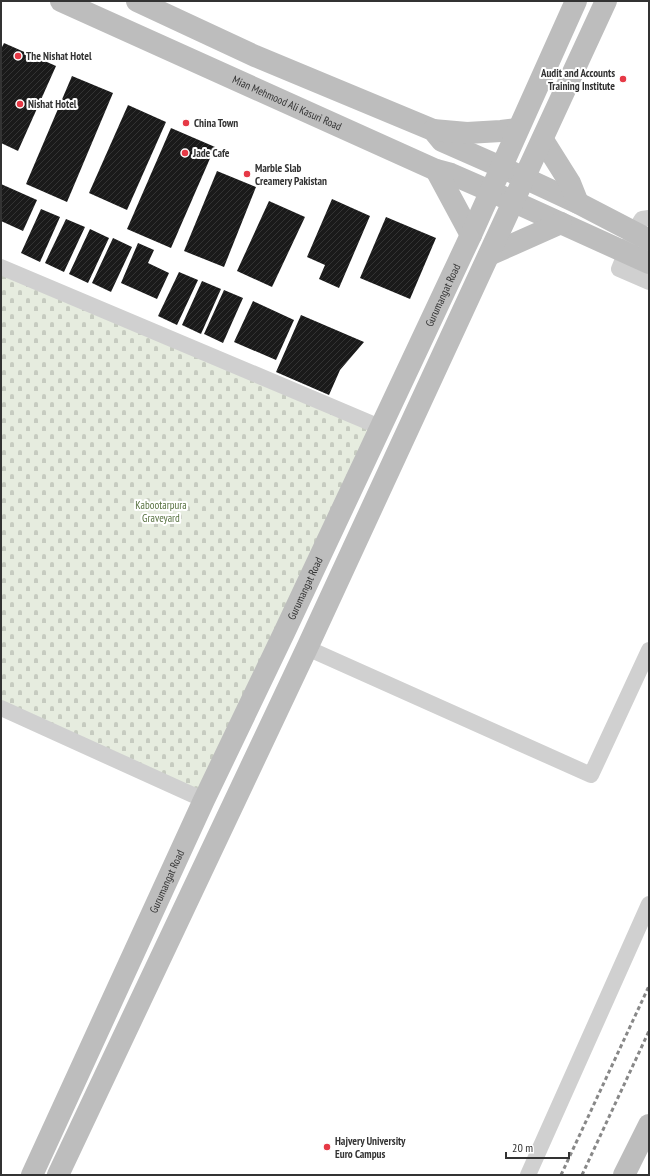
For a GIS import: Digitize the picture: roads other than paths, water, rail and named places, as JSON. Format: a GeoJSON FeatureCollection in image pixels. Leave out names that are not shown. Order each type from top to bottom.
{"type":"FeatureCollection","features":[{"type":"Feature","properties":{"kind":"main road","name":"Mian Mehmood Ali Kasuri Road"},"geometry":{"type":"LineString","coordinates":[[61,1],[436,170],[451,174],[490,191],[649,263]]}},
{"type":"Feature","properties":{"kind":"main road"},"geometry":{"type":"LineString","coordinates":[[136,1],[255,56],[433,130],[467,133],[518,129]]}},
{"type":"Feature","properties":{"kind":"main road","name":"Gurumangat Road"},"geometry":{"type":"LineString","coordinates":[[32,1175],[204,800],[471,234],[576,1]]}},
{"type":"Feature","properties":{"kind":"main road"},"geometry":{"type":"LineString","coordinates":[[58,1175],[307,648],[606,1]]}},
{"type":"Feature","properties":{"kind":"main road"},"geometry":{"type":"LineString","coordinates":[[241,82],[255,56]]}},
{"type":"Feature","properties":{"kind":"main road"},"geometry":{"type":"LineString","coordinates":[[433,130],[442,141],[501,166],[578,203],[644,230]]}},
{"type":"Feature","properties":{"kind":"main road"},"geometry":{"type":"LineString","coordinates":[[543,140],[570,183],[578,203]]}},
{"type":"Feature","properties":{"kind":"main road"},"geometry":{"type":"LineString","coordinates":[[436,170],[471,234]]}},
{"type":"Feature","properties":{"kind":"main road"},"geometry":{"type":"LineString","coordinates":[[489,255],[561,224]]}},
{"type":"Feature","properties":{"kind":"main road"},"geometry":{"type":"LineString","coordinates":[[624,1175],[649,1125]]}},
{"type":"Feature","properties":{"kind":"street"},"geometry":{"type":"LineString","coordinates":[[644,230],[625,253],[619,269],[649,282]]}},
{"type":"Feature","properties":{"kind":"street"},"geometry":{"type":"LineString","coordinates":[[1,266],[380,428]]}},
{"type":"Feature","properties":{"kind":"street"},"geometry":{"type":"LineString","coordinates":[[307,648],[591,775],[649,650]]}},
{"type":"Feature","properties":{"kind":"street"},"geometry":{"type":"LineString","coordinates":[[1,708],[204,800]]}},
{"type":"Feature","properties":{"kind":"street"},"geometry":{"type":"LineString","coordinates":[[528,1175],[649,904]]}},
{"type":"Feature","properties":{"kind":"railway"},"geometry":{"type":"LineString","coordinates":[[561,1175],[649,986]]}},
{"type":"Feature","properties":{"kind":"railway"},"geometry":{"type":"LineString","coordinates":[[582,1175],[649,1031]]}},
{"type":"Feature","properties":{"kind":"place","name":"The Nishat Hotel"},"geometry":{"type":"Point","coordinates":[18,56]}},
{"type":"Feature","properties":{"kind":"place","name":"Audit and Accounts Training Institute"},"geometry":{"type":"Point","coordinates":[623,79]}},
{"type":"Feature","properties":{"kind":"place","name":"Nishat Hotel"},"geometry":{"type":"Point","coordinates":[20,104]}},
{"type":"Feature","properties":{"kind":"place","name":"China Town"},"geometry":{"type":"Point","coordinates":[186,123]}},
{"type":"Feature","properties":{"kind":"place","name":"Jade Cafe"},"geometry":{"type":"Point","coordinates":[185,153]}},
{"type":"Feature","properties":{"kind":"place","name":"Marble Slab Creamery Pakistan"},"geometry":{"type":"Point","coordinates":[247,174]}},
{"type":"Feature","properties":{"kind":"place","name":"Hajvery University Euro Campus"},"geometry":{"type":"Point","coordinates":[327,1147]}},
{"type":"Feature","properties":{"kind":"park label","name":"Kabootarpura Graveyard"},"geometry":{"type":"Point","coordinates":[161,511]}}]}
